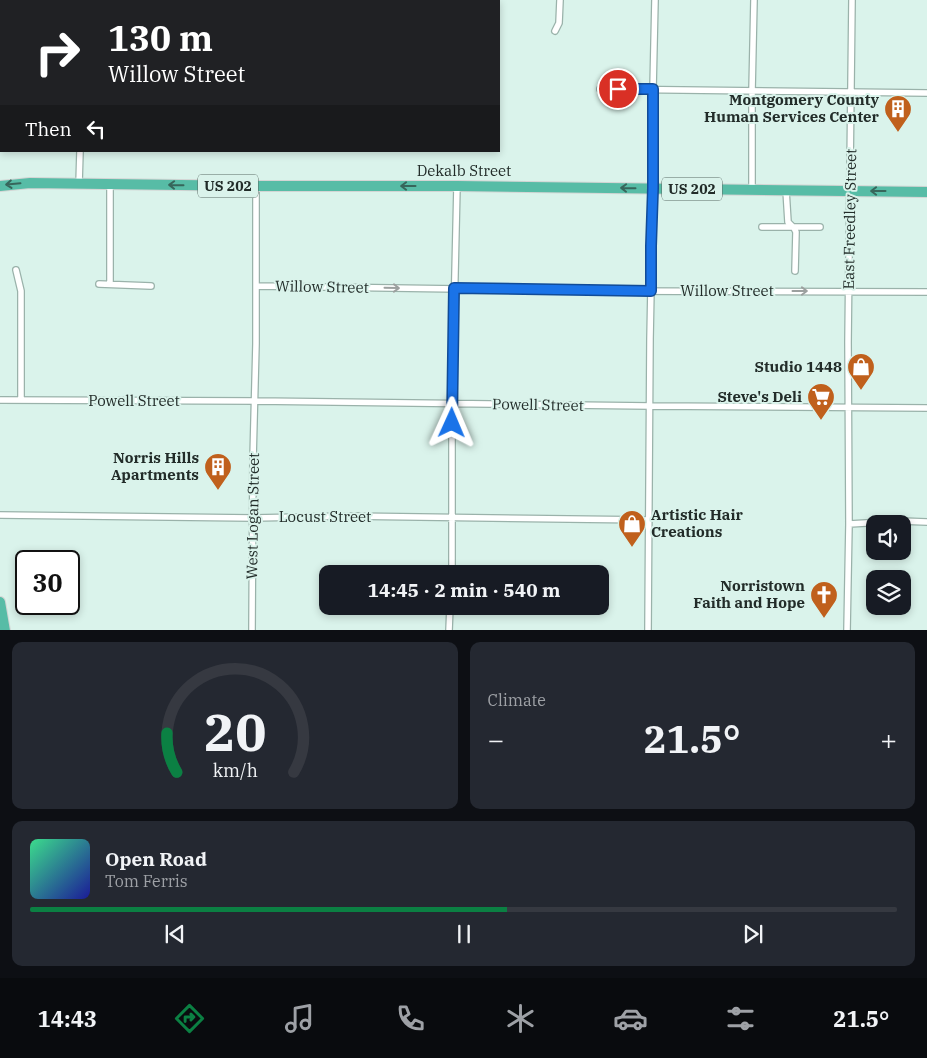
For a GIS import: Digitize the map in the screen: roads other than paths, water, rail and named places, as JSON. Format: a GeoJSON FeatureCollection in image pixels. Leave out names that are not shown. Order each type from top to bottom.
{"type":"FeatureCollection","features":[{"type":"Feature","properties":{"kind":"highway","name":"Dekalb Street"},"geometry":{"type":"LineString","coordinates":[[0,186],[30,183],[927,192]]}},
{"type":"Feature","properties":{"kind":"highway"},"geometry":{"type":"LineString","coordinates":[[0,602],[5,630]]}},
{"type":"Feature","properties":{"kind":"street"},"geometry":{"type":"LineString","coordinates":[[555,31],[559,23],[560,0]]}},
{"type":"Feature","properties":{"kind":"street"},"geometry":{"type":"LineString","coordinates":[[648,630],[655,0]]}},
{"type":"Feature","properties":{"kind":"street"},"geometry":{"type":"LineString","coordinates":[[752,190],[754,0]]}},
{"type":"Feature","properties":{"kind":"street","name":"East Freedley Street"},"geometry":{"type":"LineString","coordinates":[[847,630],[852,0]]}},
{"type":"Feature","properties":{"kind":"street"},"geometry":{"type":"LineString","coordinates":[[600,89],[927,93]]}},
{"type":"Feature","properties":{"kind":"street"},"geometry":{"type":"LineString","coordinates":[[78,184],[80,152]]}},
{"type":"Feature","properties":{"kind":"street"},"geometry":{"type":"LineString","coordinates":[[110,184],[110,284]]}},
{"type":"Feature","properties":{"kind":"street","name":"West Logan Street"},"geometry":{"type":"LineString","coordinates":[[252,630],[253,459],[256,401],[256,186]]}},
{"type":"Feature","properties":{"kind":"street"},"geometry":{"type":"LineString","coordinates":[[452,565],[452,404],[457,186]]}},
{"type":"Feature","properties":{"kind":"street"},"geometry":{"type":"LineString","coordinates":[[786,190],[788,222],[796,232],[796,271]]}},
{"type":"Feature","properties":{"kind":"street"},"geometry":{"type":"LineString","coordinates":[[762,227],[820,227]]}},
{"type":"Feature","properties":{"kind":"street"},"geometry":{"type":"LineString","coordinates":[[16,270],[21,291],[21,400]]}},
{"type":"Feature","properties":{"kind":"street"},"geometry":{"type":"LineString","coordinates":[[99,284],[151,286]]}},
{"type":"Feature","properties":{"kind":"street","name":"Willow Street"},"geometry":{"type":"LineString","coordinates":[[256,286],[927,292]]}},
{"type":"Feature","properties":{"kind":"street","name":"Powell Street"},"geometry":{"type":"LineString","coordinates":[[0,400],[927,408]]}},
{"type":"Feature","properties":{"kind":"street","name":"Locust Street"},"geometry":{"type":"LineString","coordinates":[[0,515],[254,518],[347,516],[649,520]]}},
{"type":"Feature","properties":{"kind":"street"},"geometry":{"type":"LineString","coordinates":[[849,524],[901,521],[927,522]]}},
{"type":"Feature","properties":{"kind":"street"},"geometry":{"type":"LineString","coordinates":[[449,630],[450,615]]}},
{"type":"Feature","properties":{"kind":"place","name":"Montgomery County Human Services Center"},"geometry":{"type":"Point","coordinates":[898,133]}},
{"type":"Feature","properties":{"kind":"place","name":"Studio 1448"},"geometry":{"type":"Point","coordinates":[861,391]}},
{"type":"Feature","properties":{"kind":"place","name":"Steve's Deli"},"geometry":{"type":"Point","coordinates":[821,421]}},
{"type":"Feature","properties":{"kind":"place","name":"Norris Hills Apartments"},"geometry":{"type":"Point","coordinates":[218,491]}},
{"type":"Feature","properties":{"kind":"place","name":"Artistic Hair Creations"},"geometry":{"type":"Point","coordinates":[632,548]}},
{"type":"Feature","properties":{"kind":"place","name":"Norristown Faith and Hope"},"geometry":{"type":"Point","coordinates":[824,619]}}]}
